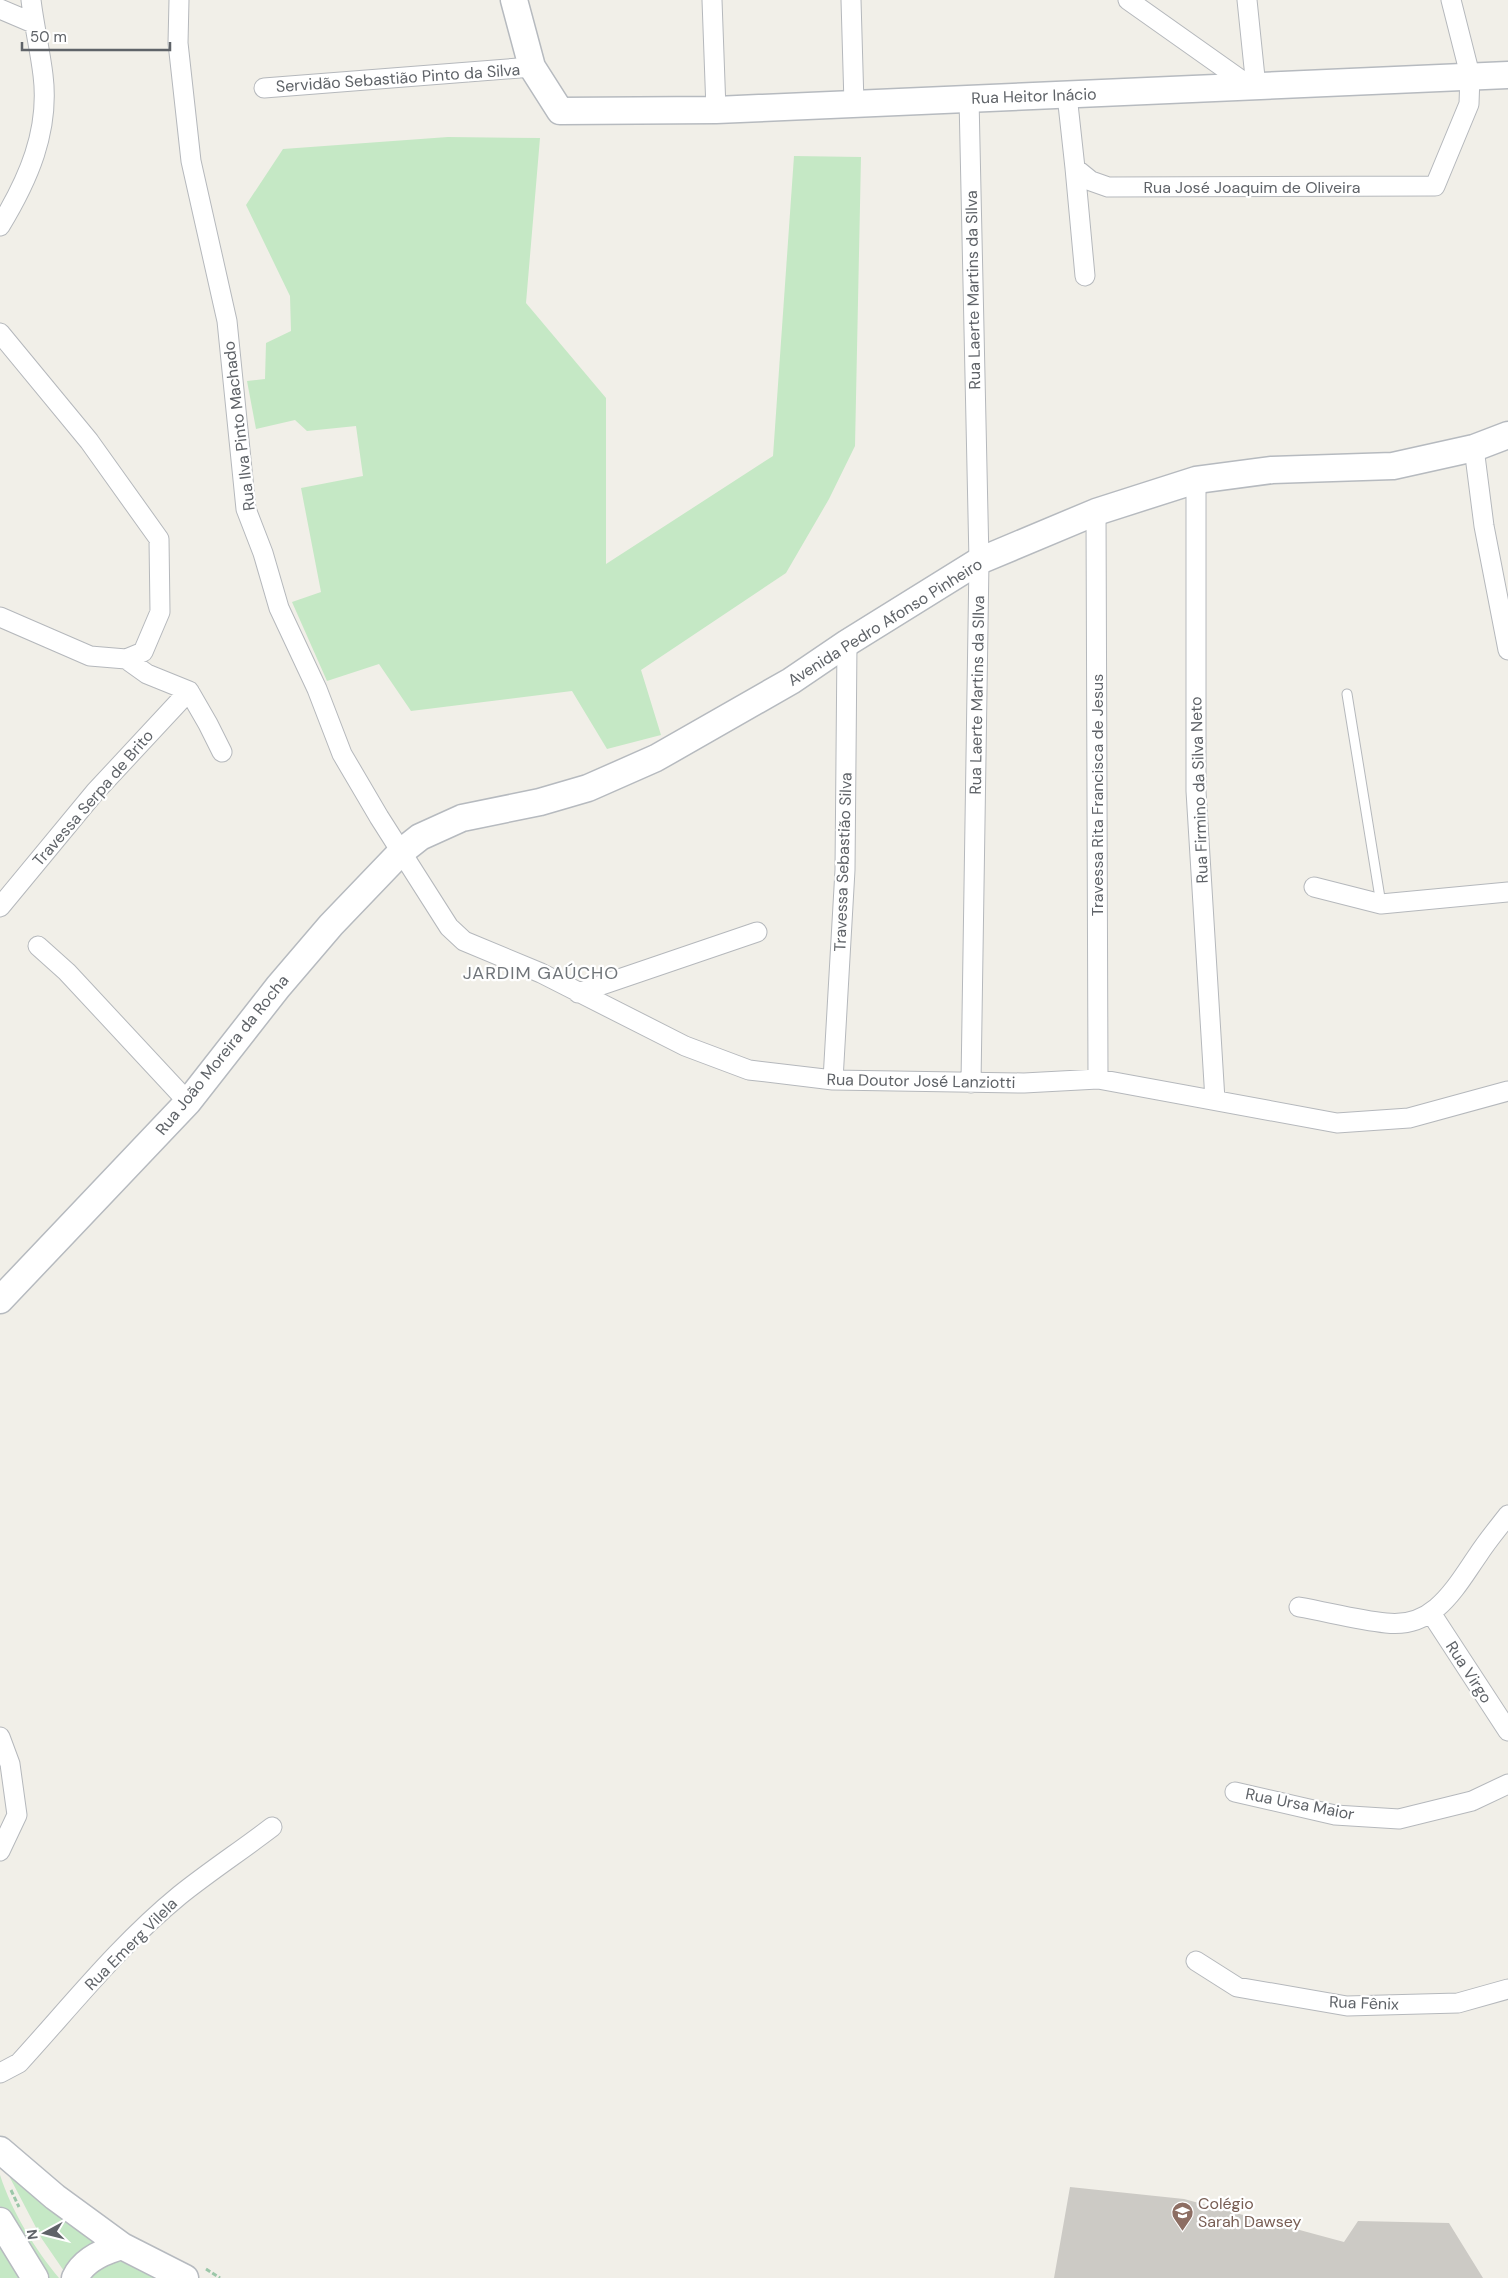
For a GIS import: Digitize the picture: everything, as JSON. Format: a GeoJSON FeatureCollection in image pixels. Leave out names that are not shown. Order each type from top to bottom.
{"type":"FeatureCollection","features":[{"type":"Feature","properties":{"kind":"street"},"geometry":{"type":"LineString","coordinates":[[0,226],[15,202],[41,135],[44,112],[43,77],[31,0]]}},
{"type":"Feature","properties":{"kind":"street","name":"Rua Ilva Pinto Machado"},"geometry":{"type":"LineString","coordinates":[[179,0],[178,43],[191,161],[227,321],[246,509],[263,553],[279,608],[317,689],[342,754],[401,852]]}},
{"type":"Feature","properties":{"kind":"street"},"geometry":{"type":"LineString","coordinates":[[514,0],[532,67]]}},
{"type":"Feature","properties":{"kind":"street"},"geometry":{"type":"LineString","coordinates":[[712,0],[716,110]]}},
{"type":"Feature","properties":{"kind":"street"},"geometry":{"type":"LineString","coordinates":[[852,0],[854,104]]}},
{"type":"Feature","properties":{"kind":"street"},"geometry":{"type":"LineString","coordinates":[[1128,0],[1254,87]]}},
{"type":"Feature","properties":{"kind":"street"},"geometry":{"type":"LineString","coordinates":[[1247,0],[1254,87]]}},
{"type":"Feature","properties":{"kind":"street"},"geometry":{"type":"LineString","coordinates":[[1450,0],[1470,75]]}},
{"type":"Feature","properties":{"kind":"street"},"geometry":{"type":"LineString","coordinates":[[0,9],[34,23]]}},
{"type":"Feature","properties":{"kind":"street","name":"Servidão Sebastião Pinto da Silva"},"geometry":{"type":"LineString","coordinates":[[264,88],[532,67]]}},
{"type":"Feature","properties":{"kind":"street","name":"Rua Heitor Inácio"},"geometry":{"type":"LineString","coordinates":[[532,67],[560,111],[716,110],[1254,87],[1470,75],[1508,75]]}},
{"type":"Feature","properties":{"kind":"street","name":"Rua José Joaquim de Oliveira"},"geometry":{"type":"LineString","coordinates":[[1075,168],[1091,181],[1108,187],[1436,186],[1469,104],[1470,75]]}},
{"type":"Feature","properties":{"kind":"street"},"geometry":{"type":"LineString","coordinates":[[1067,95],[1085,276]]}},
{"type":"Feature","properties":{"kind":"street","name":"Rua Laerte Martins da SIlva"},"geometry":{"type":"LineString","coordinates":[[969,98],[979,561],[971,1083]]}},
{"type":"Feature","properties":{"kind":"street"},"geometry":{"type":"LineString","coordinates":[[0,333],[89,441],[159,539],[160,612],[135,656]]}},
{"type":"Feature","properties":{"kind":"street","name":"Avenida Pedro Afonso Pinheiro"},"geometry":{"type":"LineString","coordinates":[[401,852],[420,837],[462,818],[540,802],[588,788],[656,758],[791,681],[847,643],[979,561],[1096,512],[1196,480],[1272,470],[1393,466],[1474,448],[1508,435]]}},
{"type":"Feature","properties":{"kind":"street"},"geometry":{"type":"LineString","coordinates":[[1474,448],[1484,526],[1508,650]]}},
{"type":"Feature","properties":{"kind":"street","name":"Rua Firmino da Silva Neto"},"geometry":{"type":"LineString","coordinates":[[1196,480],[1196,791],[1215,1100]]}},
{"type":"Feature","properties":{"kind":"street","name":"Travessa Rita Francisca de Jesus"},"geometry":{"type":"LineString","coordinates":[[1096,512],[1098,1079]]}},
{"type":"Feature","properties":{"kind":"street"},"geometry":{"type":"LineString","coordinates":[[0,616],[90,656],[135,656]]}},
{"type":"Feature","properties":{"kind":"street","name":"Travessa Sebastião Silva"},"geometry":{"type":"LineString","coordinates":[[833,1080],[845,870],[847,643]]}},
{"type":"Feature","properties":{"kind":"street"},"geometry":{"type":"LineString","coordinates":[[135,656],[147,674],[189,692],[222,752]]}},
{"type":"Feature","properties":{"kind":"street","name":"Travessa Serpa de Brito"},"geometry":{"type":"LineString","coordinates":[[0,907],[95,792],[189,692]]}},
{"type":"Feature","properties":{"kind":"street","name":"Rua Doutor José Lanziotti"},"geometry":{"type":"LineString","coordinates":[[401,852],[449,927],[464,941],[541,973],[685,1046],[749,1070],[833,1080],[1024,1083],[1098,1079],[1337,1122],[1409,1118],[1508,1091]]}},
{"type":"Feature","properties":{"kind":"street","name":"Rua João Moreira da Rocha"},"geometry":{"type":"LineString","coordinates":[[0,1300],[188,1102],[278,987],[331,925],[401,852]]}},
{"type":"Feature","properties":{"kind":"street"},"geometry":{"type":"LineString","coordinates":[[1314,887],[1381,904],[1508,892]]}},
{"type":"Feature","properties":{"kind":"street"},"geometry":{"type":"LineString","coordinates":[[578,993],[757,932]]}},
{"type":"Feature","properties":{"kind":"street"},"geometry":{"type":"LineString","coordinates":[[38,946],[67,972],[188,1102]]}},
{"type":"Feature","properties":{"kind":"street"},"geometry":{"type":"LineString","coordinates":[[1299,1608],[1387,1623],[1412,1621],[1431,1614],[1449,1597],[1486,1542],[1508,1515]]}},
{"type":"Feature","properties":{"kind":"street","name":"Rua Virgo"},"geometry":{"type":"LineString","coordinates":[[1431,1614],[1508,1732]]}},
{"type":"Feature","properties":{"kind":"street"},"geometry":{"type":"LineString","coordinates":[[0,1737],[10,1764],[17,1815],[0,1852]]}},
{"type":"Feature","properties":{"kind":"street","name":"Rua Ursa Maior"},"geometry":{"type":"LineString","coordinates":[[1235,1792],[1335,1814],[1399,1819],[1472,1801],[1508,1784]]}},
{"type":"Feature","properties":{"kind":"street","name":"Rua Emerg Vilela"},"geometry":{"type":"LineString","coordinates":[[0,2072],[19,2063],[117,1955],[180,1895],[272,1827]]}},
{"type":"Feature","properties":{"kind":"street","name":"Rua Fênix"},"geometry":{"type":"LineString","coordinates":[[1196,1961],[1237,1987],[1347,2006],[1458,2003],[1508,1989]]}},
{"type":"Feature","properties":{"kind":"street"},"geometry":{"type":"LineString","coordinates":[[2,2154],[55,2197],[122,2246],[185,2278]]}},
{"type":"Feature","properties":{"kind":"street"},"geometry":{"type":"LineString","coordinates":[[0,2221],[35,2278]]}},
{"type":"Feature","properties":{"kind":"street"},"geometry":{"type":"LineString","coordinates":[[75,2278],[86,2264],[106,2250],[122,2246]]}},
{"type":"Feature","properties":{"kind":"lane"},"geometry":{"type":"LineString","coordinates":[[1347,694],[1381,904]]}},
{"type":"Feature","properties":{"kind":"green space"},"geometry":{"type":"Polygon","coordinates":[[[448,137],[540,138],[526,303],[606,398],[606,564],[773,456],[794,156],[861,157],[855,446],[829,499],[786,573],[641,670],[661,735],[607,749],[572,691],[411,711],[379,664],[327,681],[292,602],[321,592],[301,488],[363,476],[356,426],[307,431],[295,420],[256,429],[247,381],[265,379],[266,343],[291,331],[290,296],[246,205],[283,149],[448,137]]]}},
{"type":"Feature","properties":{"kind":"green space"},"geometry":{"type":"Polygon","coordinates":[[[7,2172],[96,2244],[66,2274],[42,2239],[7,2172]]]}},
{"type":"Feature","properties":{"kind":"green space"},"geometry":{"type":"Polygon","coordinates":[[[0,2175],[11,2203],[25,2230],[59,2278],[43,2278],[10,2225],[0,2206],[0,2175]]]}},
{"type":"Feature","properties":{"kind":"green space"},"geometry":{"type":"Polygon","coordinates":[[[0,2237],[28,2278],[0,2278],[0,2237]]]}},
{"type":"Feature","properties":{"kind":"green space"},"geometry":{"type":"Polygon","coordinates":[[[113,2261],[131,2264],[157,2278],[83,2278],[113,2261]]]}},
{"type":"Feature","properties":{"kind":"building","name":"Colégio Sarah Dawsey"},"geometry":{"type":"Polygon","coordinates":[[[1070,2187],[1184,2199],[1344,2242],[1358,2221],[1449,2223],[1483,2278],[1054,2278],[1070,2187]]]}},
{"type":"Feature","properties":{"kind":"place","name":"Colégio Sarah Dawsey"},"geometry":{"type":"Point","coordinates":[1182,2231]}},
{"type":"Feature","properties":{"kind":"district","name":"JARDIM GAÚCHO"},"geometry":{"type":"Point","coordinates":[541,973]}}]}
